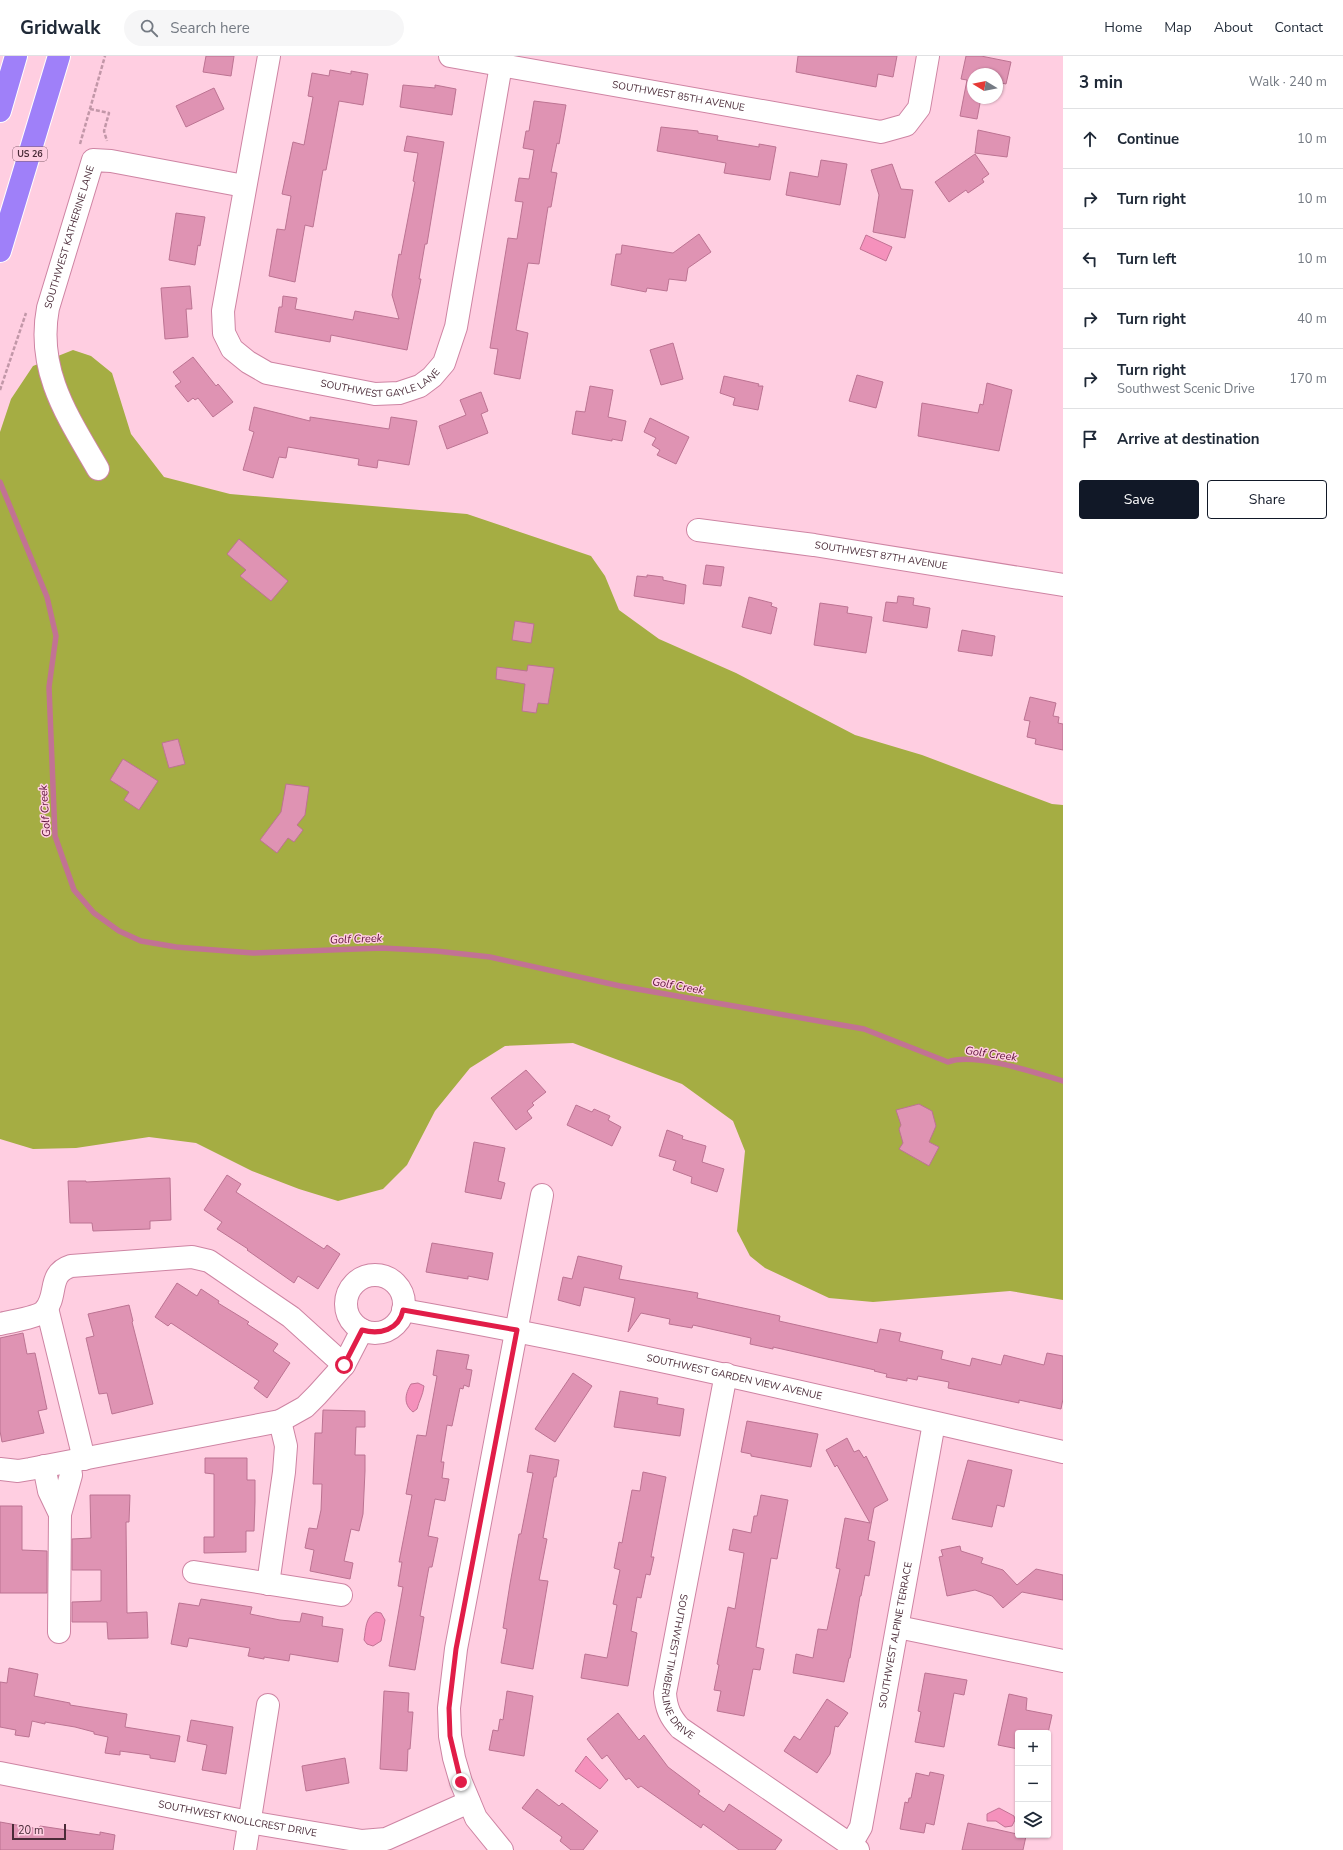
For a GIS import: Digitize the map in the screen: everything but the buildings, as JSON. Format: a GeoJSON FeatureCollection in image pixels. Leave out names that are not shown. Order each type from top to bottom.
{"type":"FeatureCollection","features":[{"type":"Feature","properties":{"kind":"highway"},"geometry":{"type":"LineString","coordinates":[[0,111],[16,56]]}},
{"type":"Feature","properties":{"kind":"highway","name":"US 26"},"geometry":{"type":"LineString","coordinates":[[0,251],[59,56]]}},
{"type":"Feature","properties":{"kind":"street"},"geometry":{"type":"LineString","coordinates":[[244,186],[269,56]]}},
{"type":"Feature","properties":{"kind":"street","name":"SOUTHWEST 85TH AVENUE"},"geometry":{"type":"LineString","coordinates":[[450,56],[881,132],[906,125],[919,108],[928,56]]}},
{"type":"Feature","properties":{"kind":"street","name":"SOUTHWEST GAYLE LANE"},"geometry":{"type":"LineString","coordinates":[[244,186],[223,311],[224,333],[232,349],[248,362],[267,373],[375,394],[399,393],[420,386],[432,377],[444,364],[456,327],[501,65]]}},
{"type":"Feature","properties":{"kind":"street","name":"SOUTHWEST KATHERINE LANE"},"geometry":{"type":"LineString","coordinates":[[98,469],[71,423],[55,389],[47,363],[45,324],[48,308],[93,160],[111,161],[244,186]]}},
{"type":"Feature","properties":{"kind":"street","name":"SOUTHWEST 87TH AVENUE"},"geometry":{"type":"LineString","coordinates":[[698,530],[814,545],[1063,585]]}},
{"type":"Feature","properties":{"kind":"street"},"geometry":{"type":"LineString","coordinates":[[502,1850],[476,1818],[461,1782],[450,1736],[449,1708],[456,1649],[542,1195]]}},
{"type":"Feature","properties":{"kind":"street"},"geometry":{"type":"LineString","coordinates":[[0,1324],[44,1312],[49,1304],[58,1274],[63,1268],[71,1266],[200,1258],[208,1261],[292,1317],[344,1365]]}},
{"type":"Feature","properties":{"kind":"street"},"geometry":{"type":"LineString","coordinates":[[379,1275],[392,1280],[399,1287],[403,1296],[403,1310],[397,1323],[390,1329],[371,1333],[362,1330],[349,1316],[346,1307],[347,1298],[350,1289],[357,1281],[365,1276],[379,1275]]}},
{"type":"Feature","properties":{"kind":"street"},"geometry":{"type":"LineString","coordinates":[[47,1308],[77,1460],[71,1475],[60,1514],[59,1632]]}},
{"type":"Feature","properties":{"kind":"street","name":"SOUTHWEST GARDEN VIEW AVENUE"},"geometry":{"type":"LineString","coordinates":[[403,1310],[517,1330],[726,1374],[1063,1452]]}},
{"type":"Feature","properties":{"kind":"street"},"geometry":{"type":"LineString","coordinates":[[0,1469],[18,1471],[280,1421],[305,1407],[344,1365],[362,1330]]}},
{"type":"Feature","properties":{"kind":"street","name":"SOUTHWEST TIMBERLINE DRIVE"},"geometry":{"type":"LineString","coordinates":[[726,1374],[665,1693],[666,1705],[670,1717],[680,1728],[854,1848]]}},
{"type":"Feature","properties":{"kind":"street"},"geometry":{"type":"LineString","coordinates":[[268,1584],[285,1464],[286,1446],[280,1421]]}},
{"type":"Feature","properties":{"kind":"street","name":"SOUTHWEST ALPINE TERRACE"},"geometry":{"type":"LineString","coordinates":[[854,1848],[861,1827],[934,1423]]}},
{"type":"Feature","properties":{"kind":"street"},"geometry":{"type":"LineString","coordinates":[[44,1466],[49,1491],[60,1514]]}},
{"type":"Feature","properties":{"kind":"street"},"geometry":{"type":"LineString","coordinates":[[194,1572],[341,1595]]}},
{"type":"Feature","properties":{"kind":"street"},"geometry":{"type":"LineString","coordinates":[[898,1627],[1063,1661]]}},
{"type":"Feature","properties":{"kind":"street"},"geometry":{"type":"LineString","coordinates":[[245,1850],[268,1705]]}},
{"type":"Feature","properties":{"kind":"street","name":"SOUTHWEST KNOLLCREST DRIVE"},"geometry":{"type":"LineString","coordinates":[[0,1773],[250,1822],[362,1842],[386,1839],[469,1802]]}},
{"type":"Feature","properties":{"kind":"path"},"geometry":{"type":"LineString","coordinates":[[90,109],[109,113],[104,131],[111,161]]}},
{"type":"Feature","properties":{"kind":"green space"},"geometry":{"type":"Polygon","coordinates":[[[73,350],[91,356],[112,373],[131,434],[164,477],[230,494],[467,514],[591,556],[605,576],[619,610],[659,639],[736,673],[855,735],[922,755],[1052,804],[1063,805],[1063,1300],[1010,1291],[873,1302],[829,1298],[765,1268],[750,1256],[737,1231],[745,1151],[733,1121],[682,1084],[573,1043],[505,1046],[470,1068],[435,1111],[407,1165],[383,1189],[338,1201],[299,1189],[252,1171],[196,1143],[149,1137],[76,1148],[33,1149],[0,1139],[0,432],[11,399],[33,366],[73,350]]]}},
{"type":"Feature","properties":{"kind":"shaded area"},"geometry":{"type":"Polygon","coordinates":[[[866,235],[892,247],[886,261],[860,249],[866,235]]]}},
{"type":"Feature","properties":{"kind":"shaded area"},"geometry":{"type":"Polygon","coordinates":[[[418,1383],[424,1386],[417,1409],[413,1412],[406,1402],[406,1395],[411,1384],[418,1383]]]}},
{"type":"Feature","properties":{"kind":"shaded area"},"geometry":{"type":"Polygon","coordinates":[[[376,1612],[381,1613],[385,1620],[381,1641],[373,1646],[367,1644],[364,1640],[368,1620],[372,1614],[376,1612]]]}},
{"type":"Feature","properties":{"kind":"shaded area"},"geometry":{"type":"Polygon","coordinates":[[[586,1756],[608,1780],[600,1789],[575,1771],[586,1756]]]}},
{"type":"Feature","properties":{"kind":"shaded area"},"geometry":{"type":"Polygon","coordinates":[[[999,1808],[1014,1816],[1015,1820],[1012,1826],[1005,1827],[996,1821],[987,1821],[987,1814],[999,1808]]]}},
{"type":"Feature","properties":{"kind":"waterway","name":"Golf Creek"},"geometry":{"type":"LineString","coordinates":[[0,482],[47,597],[56,636],[49,687],[55,836],[74,890],[94,913],[119,931],[141,941],[176,947],[253,953],[382,948],[436,951],[490,957],[620,986],[864,1029],[948,1062],[960,1060],[989,1062],[1022,1069],[1063,1081]]}},
{"type":"Feature","properties":{"kind":"route"},"geometry":{"type":"LineString","coordinates":[[344,1365],[362,1330],[371,1333],[390,1329],[397,1323],[403,1310],[517,1330],[456,1649],[449,1708],[450,1736],[454,1758],[461,1782]]}}]}
